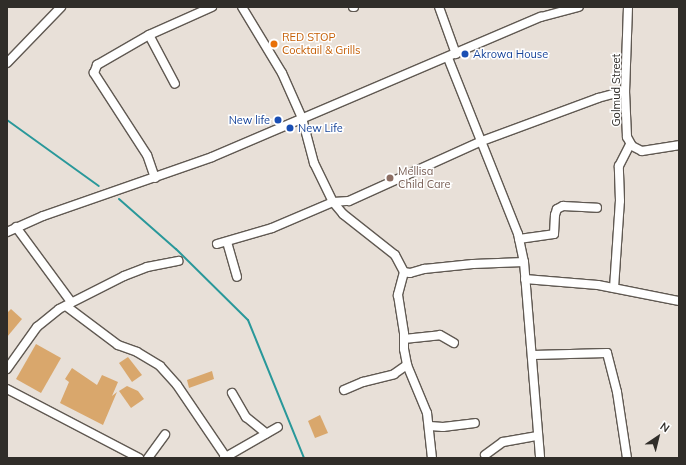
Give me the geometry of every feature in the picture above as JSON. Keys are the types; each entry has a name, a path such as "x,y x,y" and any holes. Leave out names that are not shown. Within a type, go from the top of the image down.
{"street":[{"path":"7,63 61,7"},
{"path":"155,178 147,155 94,73 97,65 149,35 212,7"},
{"path":"242,7 282,73 302,118 314,163 333,202 343,214 395,255 404,272 398,295 407,366 420,393 430,426 432,458"},
{"path":"438,7 456,54"},
{"path":"7,232 16,227 225,152 302,118 448,58 541,16 579,7"},
{"name":"Golmud Street","path":"628,7 625,91 627,137 630,144"},
{"path":"149,35 175,84"},
{"path":"448,58 508,206 519,239 524,262 533,355 537,436 540,458"},
{"path":"217,244 272,228 333,202 349,201 482,141 598,98 625,91"},
{"path":"614,288 620,201 619,166 630,144 635,149 642,151 679,145"},
{"path":"519,239 554,234 555,215 557,209 563,206 597,208"},
{"path":"16,227 68,304 118,345 137,352 160,366 177,385 225,458 278,427"},
{"path":"227,242 237,277"},
{"path":"7,369 37,327 68,304 103,285 147,267 178,261"},
{"path":"404,272 410,273 424,269 524,262"},
{"path":"525,279 614,288 679,301"},
{"path":"404,339 440,335 454,343"},
{"path":"533,355 608,353 617,392 627,458"},
{"path":"344,390 363,382 394,374 407,366"},
{"path":"7,389 139,458"},
{"path":"232,394 246,417 266,433"},
{"path":"430,426 443,427 475,423"},
{"path":"148,458 164,434"},
{"path":"485,455 503,442 537,436"}],"building":[{"path":"11,309 22,319 7,337 7,313"},
{"path":"36,344 61,358 41,393 16,379"},
{"path":"128,357 142,375 132,382 119,363"},
{"path":"72,368 97,385 102,375 118,382 112,396 117,392 103,425 60,403 69,382 65,379"},
{"path":"212,371 214,379 189,388 187,380"},
{"path":"127,386 138,391 144,399 131,408 119,391"},
{"path":"320,415 328,433 315,438 308,421"}],"waterway":[{"path":"7,120 99,186"},
{"path":"119,199 176,249 248,320 304,458"}],"place":[{"name":"RED STOP Cocktail & Grills","path":"274,44"},
{"name":"Akrowa House","path":"465,54"},
{"name":"New life","path":"278,120"},
{"name":"New Life","path":"290,128"},
{"name":"Mellisa Child Care","path":"390,178"}]}
